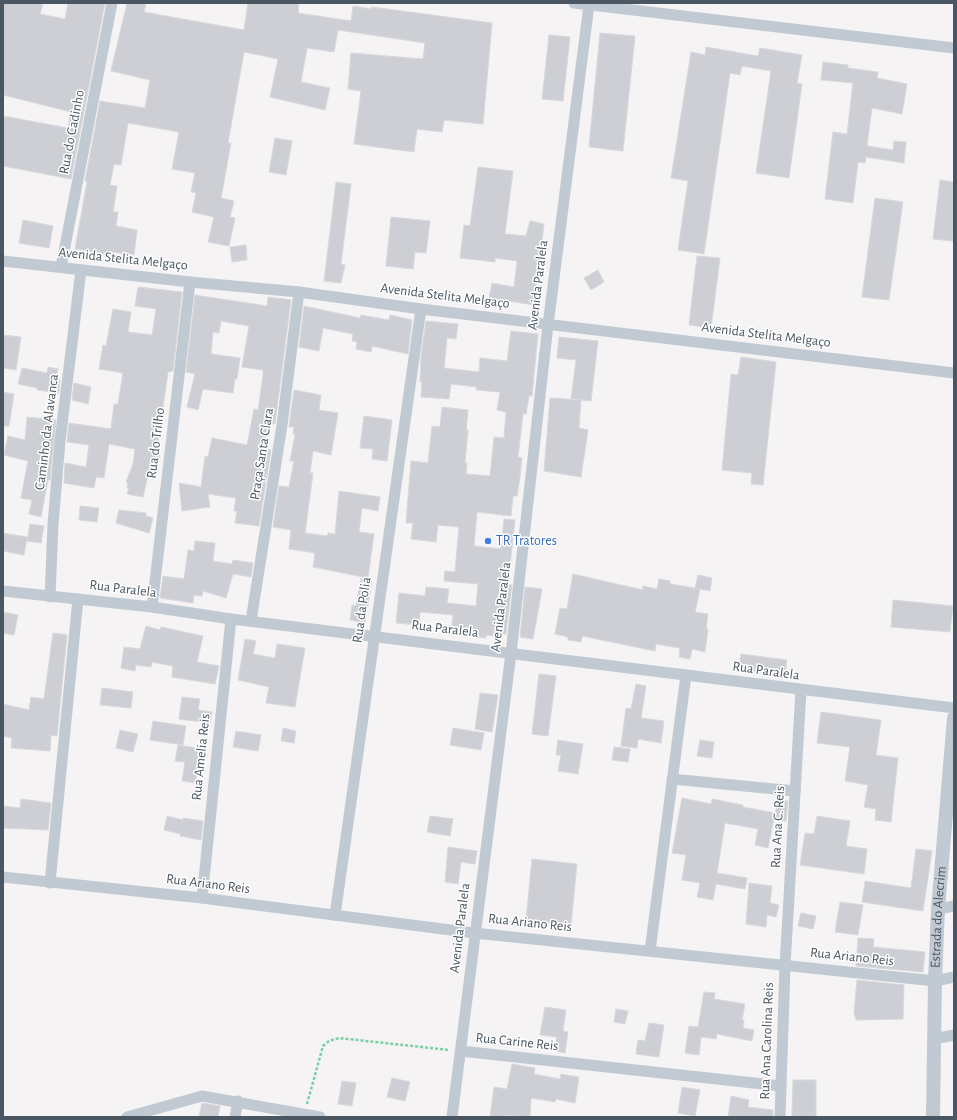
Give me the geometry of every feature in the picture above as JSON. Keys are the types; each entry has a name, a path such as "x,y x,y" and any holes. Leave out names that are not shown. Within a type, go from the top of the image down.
{"street":[{"name":"Rua do Cadinho","path":"61,267 112,3"},
{"path":"574,3 954,48"},
{"name":"Avenida Paralela","path":"452,1117 474,933 511,653 548,324 589,5"},
{"name":"Avenida Stelita Melgaço","path":"3,261 190,282 299,292 421,309 954,373"},
{"name":"Caminho da Alavanca","path":"50,597 52,524 60,441 81,270"},
{"name":"Rua do Trilho","path":"152,607 190,282"},
{"name":"Praça Santa Clara","path":"251,621 282,425 299,292"},
{"name":"Rua da Polia","path":"335,915 421,309"},
{"name":"Rua Paralela","path":"3,591 152,607 231,619 954,708"},
{"path":"50,883 78,599"},
{"name":"Rua Amelia Reis","path":"202,898 231,619"},
{"path":"650,951 686,675"},
{"name":"Rua Ana C. Reis","path":"785,966 801,690"},
{"name":"Estrada do Alecrim","path":"933,1117 935,981 938,909 954,718"},
{"path":"672,779 795,791"},
{"name":"Rua Ariano Reis","path":"3,877 202,898 474,933 785,966 935,981 954,977"},
{"path":"938,909 954,906"},
{"name":"Rua Ana Carolina Reis","path":"780,1117 785,966"},
{"path":"934,1039 954,1035"},
{"name":"Rua Carine Reis","path":"461,1051 781,1086"},
{"path":"126,1117 202,1096 238,1101 320,1117"},
{"path":"235,1117 238,1101"}],"path":[{"name":"Rua Carine Reis","path":"304,1114 323,1046 329,1040 339,1038 461,1051"}],"building":[{"path":"3,3 43,3 40,14 65,19 68,3 105,3 71,179 3,166 3,116 68,128 71,112 3,95"},
{"path":"127,3 146,3 144,12 244,30 248,3 299,3 298,13 351,21 353,6 371,9 372,7 492,23 483,124 444,120 442,132 417,129 414,152 354,144 361,91 348,89 351,53 423,59 425,43 338,30 334,52 307,48 301,82 330,88 325,110 270,97 278,59 244,52 228,143 231,143 221,198 234,201 230,217 235,218 229,246 208,242 214,217 192,212 196,193 191,192 195,173 172,169 179,132 128,123 121,165 114,164 110,185 117,186 113,212 118,212 116,226 137,230 134,255 112,252 111,255 75,249 87,182 85,181 100,101 145,108 150,80 111,71"},
{"path":"600,33 635,36 623,151 589,147"},
{"path":"549,35 570,37 563,101 542,99"},
{"path":"706,47 758,56 760,48 802,55 797,83 802,84 789,178 756,173 771,71 742,66 740,75 730,73 704,254 678,250 688,181 671,178 691,52 705,55"},
{"path":"823,62 848,65 848,68 878,72 877,78 907,84 902,114 872,108 867,146 893,150 894,141 906,142 904,163 866,157 865,163 858,162 853,203 825,199 833,132 847,134 853,83 821,80"},
{"path":"275,138 292,141 286,175 269,172"},
{"path":"478,167 513,171 505,234 526,236 530,221 544,224 534,305 489,298 492,283 514,287 517,261 495,258 495,262 460,258 464,225 470,226"},
{"path":"940,180 954,182 953,241 933,239"},
{"path":"336,182 351,184 341,264 345,265 341,283 324,281"},
{"path":"875,198 903,202 889,300 862,297"},
{"path":"391,217 430,221 426,253 415,252 413,269 386,266"},
{"path":"23,220 53,226 49,248 19,243"},
{"path":"246,245 247,260 232,262 230,247"},
{"path":"697,256 720,258 711,328 689,325"},
{"path":"598,270 604,282 591,290 584,278"},
{"path":"138,287 182,292 173,371 168,372 156,455 160,456 157,469 150,467 143,497 127,494 129,488 127,488 128,483 126,482 133,464 135,449 109,444 104,478 96,477 94,488 64,483 65,463 86,467 89,445 67,442 69,423 111,429 114,404 118,404 123,373 99,369 103,345 106,346 113,309 131,312 128,332 152,335 156,309 135,306"},
{"path":"195,295 267,306 268,297 291,300 275,424 268,423 264,449 271,450 259,526 235,523 237,511 234,511 236,498 208,494 210,507 182,511 179,483 201,487 205,456 208,457 212,438 247,445 254,409 258,410 263,375 263,370 242,367 249,326 221,321 219,333 213,332 211,354 240,358 233,393 203,389 198,410 187,407 195,374 186,372"},
{"path":"304,306 360,318 361,315 389,320 390,315 412,320 408,354 372,346 371,352 356,349 357,342 352,341 353,334 323,328 319,351 299,347"},
{"path":"426,321 458,324 456,339 447,338 444,368 479,372 480,358 507,361 511,331 538,334 532,396 529,396 526,414 523,414 518,457 522,458 520,477 517,496 513,496 511,516 477,512 474,546 501,549 504,519 515,520 508,584 512,585 506,634 502,634 502,637 486,635 486,638 451,634 453,615 420,612 419,625 396,623 399,593 425,596 426,587 449,589 447,603 476,606 478,584 444,581 445,571 455,572 459,527 438,525 436,542 411,539 413,523 406,523 411,461 428,463 432,426 440,427 442,407 468,410 466,430 468,430 465,463 467,463 466,474 490,476 494,437 504,438 506,412 497,410 500,392 476,390 477,387 451,384 449,399 421,397 421,356"},
{"path":"3,335 21,337 16,370 3,368"},
{"path":"559,337 598,341 591,401 571,399 576,360 557,358"},
{"path":"741,357 776,362 763,485 751,484 752,473 722,470 731,374 738,375"},
{"path":"48,367 58,369 56,379 60,380 59,393 37,390 37,388 18,384 22,368 47,373"},
{"path":"74,383 91,387 88,404 72,400"},
{"path":"294,390 321,395 319,410 338,413 331,455 313,451 310,473 313,473 305,533 327,536 328,533 335,534 339,491 380,497 378,511 362,508 359,532 374,534 368,578 313,567 315,553 289,549 291,530 273,527 279,486 289,487 294,461 290,461 295,435 293,434 294,427 289,427"},
{"path":"3,392 14,394 9,426 3,426"},
{"path":"550,398 581,400 579,428 588,430 581,477 544,471"},
{"path":"364,416 392,420 387,461 372,459 373,449 360,448"},
{"path":"27,417 56,420 50,480 48,480 41,517 29,514 32,500 21,498 28,461 4,455 8,436 25,440"},
{"path":"80,506 99,508 97,522 79,520"},
{"path":"119,510 146,513 146,516 153,518 149,533 116,523"},
{"path":"30,524 44,526 41,543 27,541"},
{"path":"3,533 27,537 24,555 3,551"},
{"path":"195,541 215,543 213,561 232,564 233,560 253,563 251,577 233,574 226,598 203,591 202,596 194,595 193,603 160,598 163,576 184,579 188,550 194,551"},
{"path":"573,574 643,590 643,586 657,589 659,579 670,581 670,584 700,589 695,612 708,614 705,652 692,649 690,659 679,657 680,648 656,644 655,651 582,636 581,642 568,640 568,637 555,634 560,608 567,609"},
{"path":"698,575 712,578 710,591 695,588"},
{"path":"361,578 372,581 365,623 350,620 352,605 356,606"},
{"path":"525,587 542,589 533,639 520,637"},
{"path":"893,600 953,606 950,632 891,627"},
{"path":"3,612 18,615 14,635 3,633"},
{"path":"146,626 160,630 161,627 203,636 197,662 219,666 215,684 172,677 173,666 152,662 151,667 136,665 135,671 121,668 124,647 140,649"},
{"path":"53,633 67,635 57,736 51,735 50,751 11,748 12,738 3,736 3,704 29,710 31,697 44,699"},
{"path":"245,639 256,641 253,654 275,658 277,644 305,648 295,707 266,703 269,687 238,680"},
{"path":"741,654 787,660 785,676 739,669"},
{"path":"539,674 556,676 548,736 532,734"},
{"path":"636,684 646,686 641,718 664,721 661,743 638,739 637,748 621,746 626,708 631,709"},
{"path":"102,688 133,692 131,708 100,705"},
{"path":"480,693 498,695 492,732 475,729"},
{"path":"182,697 200,699 198,710 212,712 210,723 179,719"},
{"path":"821,712 881,720 876,755 898,758 891,822 875,820 876,809 864,807 868,785 845,781 850,747 817,743"},
{"path":"153,721 186,726 183,745 150,740"},
{"path":"283,728 296,731 294,743 281,741"},
{"path":"453,728 484,733 481,750 450,745"},
{"path":"120,730 138,734 133,752 116,748"},
{"path":"236,731 261,735 258,751 233,747"},
{"path":"558,740 583,744 578,774 558,771 561,755 556,755"},
{"path":"700,740 714,742 712,758 697,756"},
{"path":"178,745 203,749 195,783 182,781 185,762 175,761"},
{"path":"614,747 630,749 628,762 612,760"},
{"path":"682,798 711,804 712,799 775,813 768,848 755,845 758,829 725,823 717,873 747,878 745,889 716,884 713,900 697,897 700,883 682,880 686,855 672,853"},
{"path":"21,799 51,803 48,830 3,828 3,806 20,808"},
{"path":"778,800 788,801 786,821 774,820"},
{"path":"167,816 183,820 183,818 203,821 201,840 180,836 181,834 164,830"},
{"path":"430,816 453,819 450,836 427,832"},
{"path":"817,816 850,821 846,846 867,849 864,874 800,865 805,833 814,834"},
{"path":"448,847 477,851 475,864 461,862 458,884 445,882"},
{"path":"916,849 932,851 923,911 862,902 865,881 911,888"},
{"path":"532,859 577,864 571,925 526,920"},
{"path":"749,883 772,886 770,903 779,905 776,917 767,915 766,927 746,924"},
{"path":"840,902 863,905 858,935 835,932"},
{"path":"801,913 816,916 813,929 798,926"},
{"path":"858,938 874,939 873,947 925,952 923,972 856,966"},
{"path":"857,980 904,985 903,1019 856,1020 854,1013"},
{"path":"704,992 715,993 714,999 745,1004 742,1020 744,1020 743,1028 754,1030 752,1041 717,1034 716,1039 701,1037 699,1055 685,1053 689,1026 698,1027"},
{"path":"545,1007 566,1010 563,1031 568,1032 565,1053 555,1051 557,1037 540,1035"},
{"path":"616,1009 628,1011 625,1024 614,1022"},
{"path":"649,1023 664,1025 659,1057 636,1054 638,1040 645,1041"},
{"path":"512,1064 535,1068 534,1074 560,1079 561,1074 579,1077 575,1103 556,1099 555,1102 531,1098 530,1117 505,1115 505,1117 490,1117 494,1087 507,1089"},
{"path":"392,1078 410,1082 405,1101 387,1097"},
{"path":"793,1080 816,1080 816,1117 792,1117"},
{"path":"342,1081 356,1083 352,1106 338,1104"},
{"path":"682,1087 700,1090 695,1116 678,1113"},
{"path":"731,1096 749,1100 748,1107 773,1110 773,1117 728,1117"},
{"path":"202,1103 220,1106 218,1117 199,1117"}],"place":[{"name":"TR Tratores","path":"488,541"}]}
